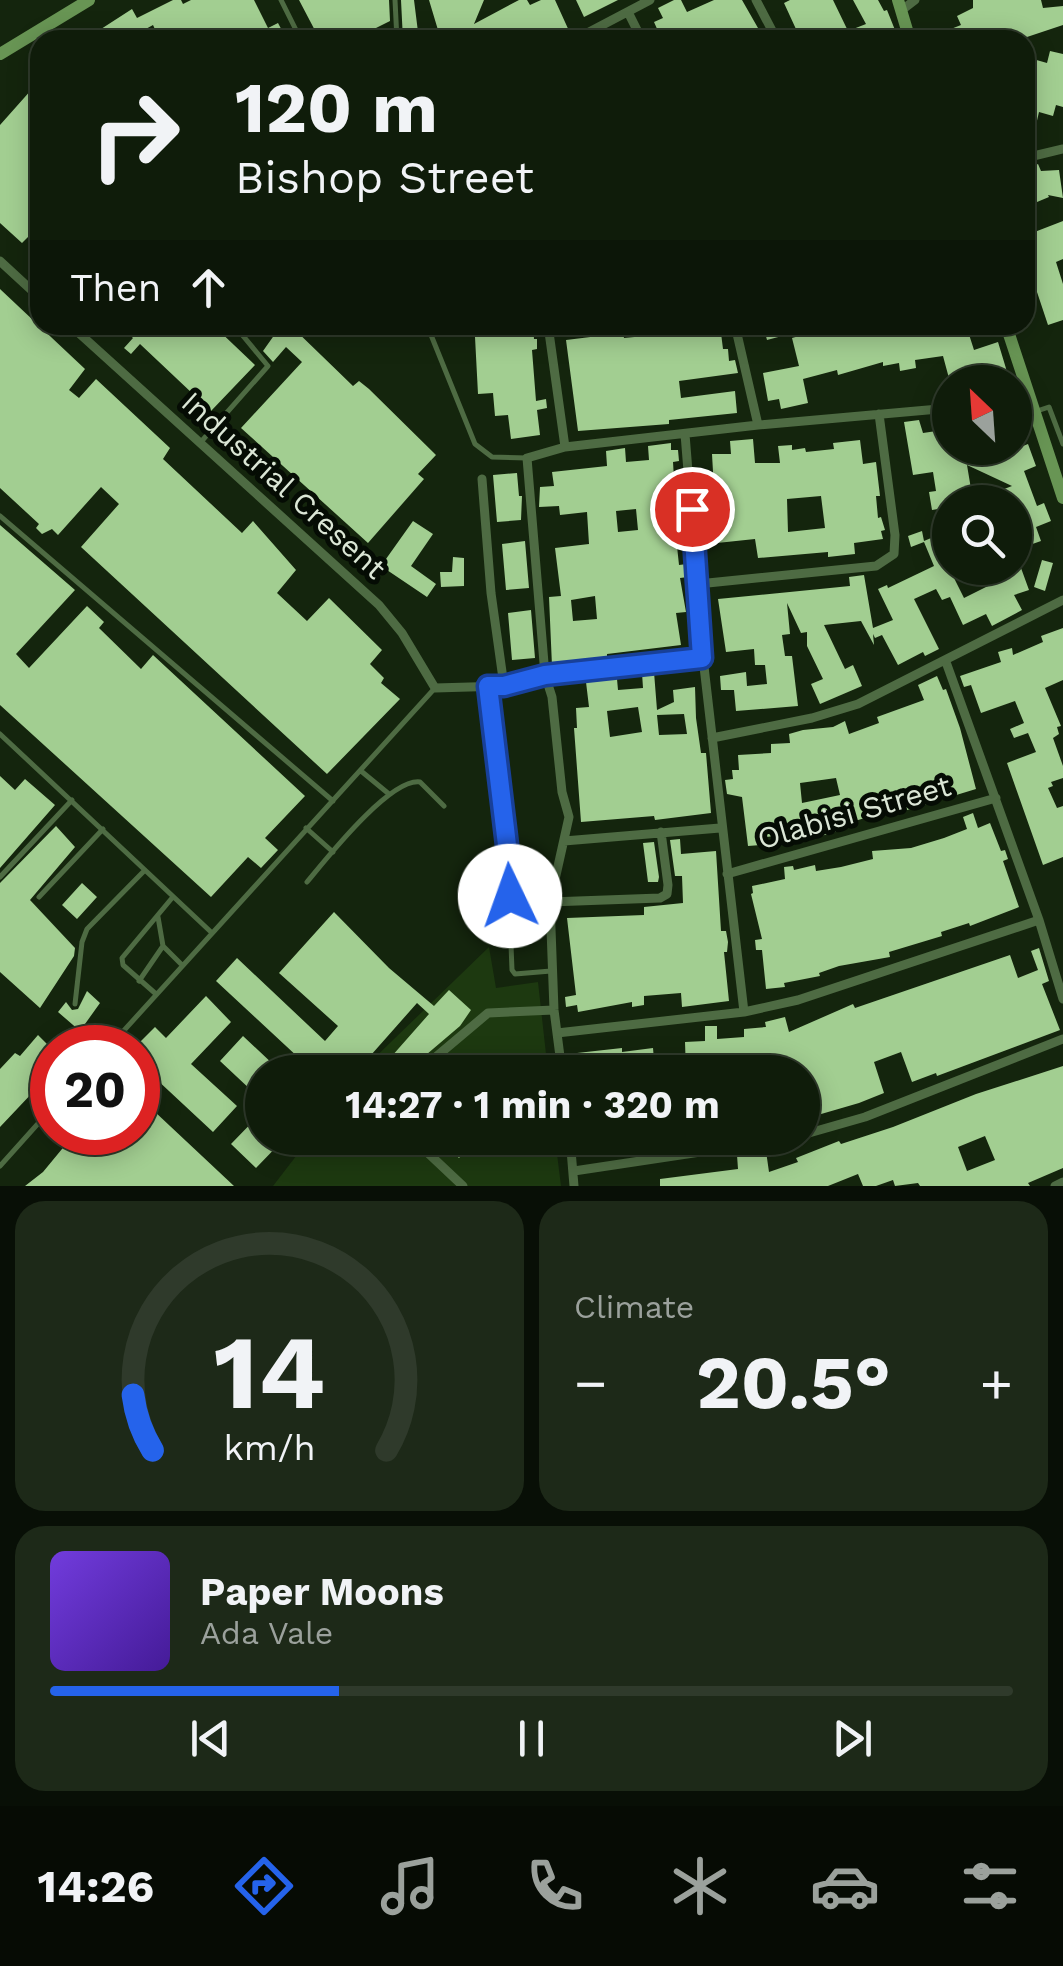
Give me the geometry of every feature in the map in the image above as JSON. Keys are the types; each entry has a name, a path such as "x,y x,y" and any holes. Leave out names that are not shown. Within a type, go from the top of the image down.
{"main road":[{"path":"40,30 89,0"},
{"path":"900,5 907,30"},
{"path":"0,54 30,36"},
{"path":"1009,335 1056,465 1063,498"}],"street":[{"path":"593,30 650,0"},
{"path":"756,0 772,30"},
{"path":"900,5 915,0"},
{"path":"628,12 637,30"},
{"path":"1035,156 1063,149"},
{"path":"0,262 30,289"},
{"name":"Industrial Cresent","path":"81,335 379,605 435,688"},
{"path":"549,335 565,447"},
{"path":"737,335 758,425"},
{"path":"560,1055 550,902 569,817 562,792 552,697 540,676 527,458 565,447 932,410"},
{"path":"698,584 876,566 894,554 895,535 879,414"},
{"path":"686,434 702,658 744,1012"},
{"path":"482,479 504,686"},
{"path":"712,738 812,718 858,704 1061,603"},
{"path":"435,688 504,686 540,676 702,658"},
{"path":"946,662 1040,920 1063,999"},
{"name":"Olabisi Street","path":"727,874 996,798"},
{"path":"564,842 720,828"},
{"path":"550,902 660,898 666,894 668,885 661,832"},
{"path":"557,1033 744,1012 854,984 1040,920"},
{"path":"437,1055 488,1013 554,1010"},
{"path":"820,1130 865,1117 1063,1040"},
{"path":"430,1155 463,1186"},
{"path":"572,1155 574,1186"},
{"path":"574,1171 680,1155"},
{"path":"1055,1186 1063,1182"}],"lane":[{"path":"281,0 296,30"},
{"path":"394,0 396,30"},
{"path":"200,443 268,366 242,335"},
{"path":"431,335 475,444 492,457 527,458"},
{"path":"1034,406 1049,407 1063,444"},
{"path":"0,516 333,801"},
{"path":"488,686 508,859 512,970 515,974 553,971"},
{"path":"128,1025 435,688"},
{"path":"0,734 211,932"},
{"path":"361,771 389,794"},
{"path":"307,882 389,794 406,782 420,782 444,806"},
{"path":"0,877 72,800"},
{"path":"306,828 333,852"},
{"path":"39,897 103,829"},
{"path":"75,1004 87,929 145,870"},
{"path":"156,994 124,965 122,958 172,898"},
{"path":"158,917 163,946 182,965"},
{"path":"140,980 163,946"},
{"path":"0,1166 30,1133"}],"green space":[{"path":"489,947 496,988 538,982 546,1055 378,1055"},
{"path":"297,1155 557,1155 561,1186 273,1186"}],"building":[{"path":"173,0 183,4 191,0 254,0 268,28 278,23 282,30 155,30 153,25 144,30 99,30 132,9 137,18"},
{"path":"299,0 389,0 390,21 377,30 315,30"},
{"path":"401,0 414,0 418,30 402,30"},
{"path":"429,0 484,0 474,24 519,0 527,0 530,5 555,0 569,30 438,30"},
{"path":"576,0 618,0 584,17"},
{"path":"681,0 687,12 714,0 742,0 758,28 658,30 654,22 663,18 658,8"},
{"path":"833,0 848,30 796,30 784,3"},
{"path":"853,0 878,0 895,30 851,30 866,24"},
{"path":"973,0 1041,0 1043,8 1063,6 1063,25 1035,34 1035,30 948,30 961,25 957,16 973,8"},
{"path":"1050,51 1063,54 1063,107 1056,105 1053,116 1039,112 1036,125 1035,60 1047,63"},
{"path":"30,91 30,235 22,243 0,223 0,125"},
{"path":"1038,164 1041,171 1059,170 1063,198 1048,195 1035,203"},
{"path":"1063,221 1063,259 1056,262 1063,284 1063,320 1048,325 1035,286 1035,232"},
{"path":"0,289 30,317 30,335 49,335 85,369 69,390 79,398 96,379 170,448 163,459 242,533 253,521 296,570 277,593 307,621 329,598 382,650 370,664 384,678 381,683 400,699 327,774 81,547 119,504 101,487 58,535 52,529 42,534 36,528 39,524 0,488"},
{"path":"130,335 224,335 255,365 211,411 140,344 131,354 124,348 133,338"},
{"path":"274,335 300,335 353,386 359,381 369,389 436,455 418,474 424,479 368,543 241,428 302,362 286,347 273,362 263,351"},
{"path":"534,335 537,339 537,349 532,350 536,401 546,399 547,408 537,410 540,435 511,439 508,415 495,416 493,393 478,394 475,337"},
{"path":"721,335 723,349 728,349 729,361 735,360 738,373 679,381 681,398 735,391 737,413 669,420 669,424 578,431 566,340"},
{"path":"803,335 969,335 974,350 998,342 1005,365 945,365 943,356 915,360 916,368 900,371 899,363 883,366 883,362 838,375 837,370 803,379 808,403 781,409 779,399 768,401 763,373 799,366 792,338"},
{"path":"919,420 923,433 932,432 932,465 967,465 970,485 935,485 933,472 913,475 904,422"},
{"path":"753,439 755,463 780,463 778,446 792,445 792,450 805,448 806,452 834,449 833,443 860,440 863,464 876,462 878,518 881,517 885,530 881,531 883,539 854,543 855,554 828,557 828,552 758,558 755,539 717,543 712,454 731,454 730,441","holes":["821,496 825,528 788,532 787,499"]},
{"path":"671,443 671,450 678,450 679,461 673,462 675,495 679,495 685,546 677,546 679,565 687,564 688,577 680,578 686,612 676,613 681,645 607,654 607,660 552,666 549,597 561,596 555,548 589,544 587,512 560,515 559,506 539,507 540,487 554,486 552,472 607,466 606,451 625,448 626,462 649,460 648,446","holes":["636,509 638,530 618,532 616,511","595,596 597,619 573,621 571,600"]},
{"path":"1032,455 1036,466 1024,471 1029,485 1010,485 967,465 1032,465"},
{"path":"517,473 522,496 521,520 497,522 493,475"},
{"path":"1032,493 1037,506 1044,503 1051,521 1036,527 1041,541 1032,544"},
{"path":"413,521 433,534 411,566 436,584 427,597 381,566"},
{"path":"0,525 75,590 16,654 29,668 87,606 104,622 99,628 141,669 153,655 305,796 265,838 278,850 261,868 248,857 211,897 0,705"},
{"path":"922,531 924,541 932,538 932,561 924,542 911,547 908,536"},
{"path":"525,541 529,588 506,590 502,544"},
{"path":"453,557 464,558 464,586 441,587 440,572 452,572"},
{"path":"1042,560 1053,563 1045,591 1034,587"},
{"path":"932,567 932,585 958,585 964,598 988,585 1027,585 1029,590 1014,595 1022,610 992,626 986,614 963,625 950,597 942,600 936,589 914,599 939,649 925,656 923,652 898,665 882,635 875,638 873,634 874,645 861,621 824,625 845,669 853,665 862,686 820,704 811,684 823,679 807,646 807,632 801,633 787,603 790,634 782,635 785,656 792,656 798,706 736,711 734,690 721,690 720,676 746,672 747,686 767,684 765,665 755,665 754,649 726,652 718,599 850,586 849,577 864,575 873,628 893,620 878,589 887,585 888,588"},
{"path":"531,610 535,658 512,660 508,613"},
{"path":"1063,628 1063,680 1045,688 1061,726 1053,738 1063,778 1051,782 1053,786 1048,788 1057,808 1063,806 1063,857 1043,865 1007,763 1036,752 1028,733 1014,738 1010,729 1024,723 1015,701 981,713 971,685 964,687 960,676 1001,662 998,652 1012,648 1013,655 1043,642 1041,636"},
{"path":"654,672 657,710 674,702 673,690 695,687 711,813 655,820 654,816 581,822 574,728 576,708 589,707 586,682 617,679 618,690 643,688 642,673","holes":["638,707 642,732 610,737 607,711","684,714 687,734 659,735 657,715"]},
{"path":"937,676 943,690 946,689 976,789 841,825 842,830 807,840 786,842 785,835 766,837 761,839 761,845 748,846 742,797 727,794 725,780 733,779 732,770 739,770 738,755 771,753 771,744 790,743 789,734 803,730 833,727 845,721 849,734 879,723 877,717 924,700 918,685","holes":["836,778 840,795 802,803 800,783"]},
{"path":"0,776 15,790 25,779 55,805 0,868"},
{"path":"973,813 978,828 990,823 1001,851 1005,850 1008,859 1003,861 1019,907 889,952 890,957 839,966 819,973 820,976 766,989 762,950 756,950 755,940 762,939 752,886 785,879 784,867 793,866 794,870 815,865 816,871 841,867 873,859 872,851 911,848 944,838 967,829 963,817"},
{"path":"56,826 75,847 30,900 75,948 74,956 40,1008 0,972 0,883"},
{"path":"680,839 681,854 716,851 721,931 726,931 728,942 724,952 729,1001 682,1007 681,993 644,996 644,1005 632,1007 632,1002 578,1012 577,1005 566,1007 565,997 576,995 567,918 644,915 644,907 683,903 682,876 675,876 670,840"},
{"path":"654,842 659,877 658,882 648,882 643,843"},
{"path":"82,883 97,897 77,919 62,905"},
{"path":"334,912 389,968 434,1006 449,990 471,1010 460,1026 426,1055 393,1055 429,1014 417,1003 371,1055 296,1055 216,981 237,958 325,1041 338,1026 279,973"},
{"path":"1039,948 1049,981 1042,984 1060,1030 912,1082 901,1052 874,1062 884,1093 859,1103 820,1114 820,1055 685,1055 685,1042 705,1041 705,1026 717,1026 717,1039 744,1037 744,1029 766,1027 765,1022 785,1017 789,1032 853,1004 855,1008 1010,955 1018,978 1038,970 1031,951"},
{"path":"87,991 100,1003 84,1025 73,1025 58,1012 66,1002 72,1010 78,1009"},
{"path":"206,996 231,1022 191,1064 237,1106 213,1132 160,1083 160,1032 166,1038"},
{"path":"243,1036 263,1055 245,1055 245,1084 220,1061"},
{"path":"30,1044 30,1095 0,1127 0,1069 15,1053 20,1056"},
{"path":"653,1048 654,1055 577,1055"},
{"path":"1063,1066 1063,1168 1028,1183 1030,1186 895,1186 893,1180 863,1186 858,1174 828,1186 660,1186 660,1179 738,1169 737,1155 767,1155 769,1172 798,1162 796,1158 804,1155 820,1155 820,1149 839,1141 841,1144 976,1094","holes":["985,1136 995,1160 967,1171 958,1147"]},
{"path":"160,1117 234,1186 25,1186 57,1155 160,1155"},
{"path":"245,1130 245,1155 269,1155 256,1168 231,1144"}],"route":[{"path":"510,896 488,686 504,686 545,675 702,658 692,509"}]}
